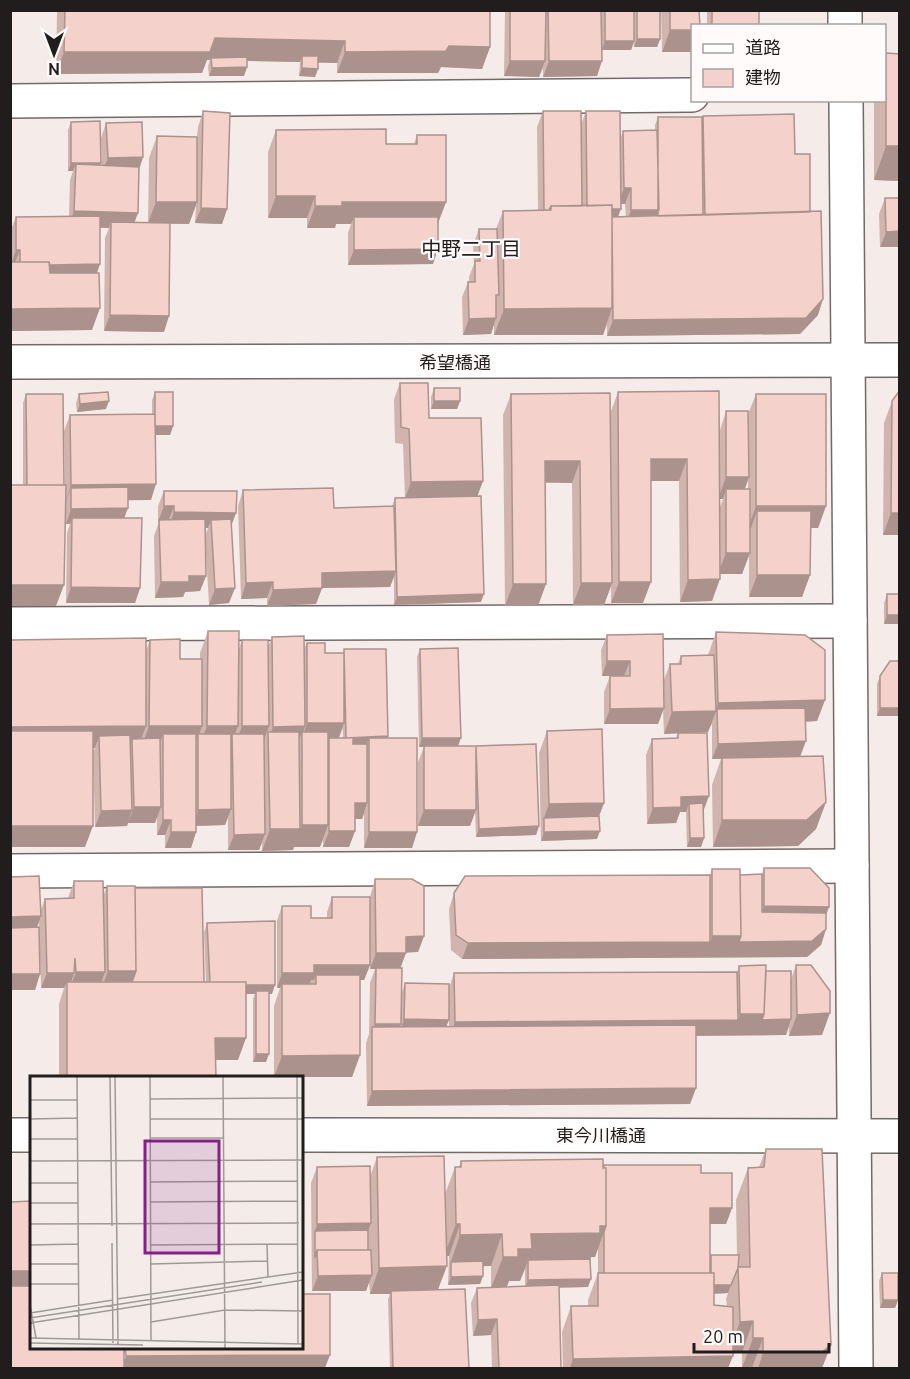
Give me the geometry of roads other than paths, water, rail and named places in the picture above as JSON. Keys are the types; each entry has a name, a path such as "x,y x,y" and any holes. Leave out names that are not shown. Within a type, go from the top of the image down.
{"street":[{"path":"10,101 691,95"},
{"path":"846,102 856,1368"},
{"name":"希望橋通","path":"10,362 849,362 900,360"},
{"path":"10,624 850,621"},
{"path":"10,871 852,866"},
{"path":"10,1135 30,1135"},
{"name":"東今川橋通","path":"303,1135 900,1136"}],"district":[{"name":"中野二丁目","path":"471,248"}]}
